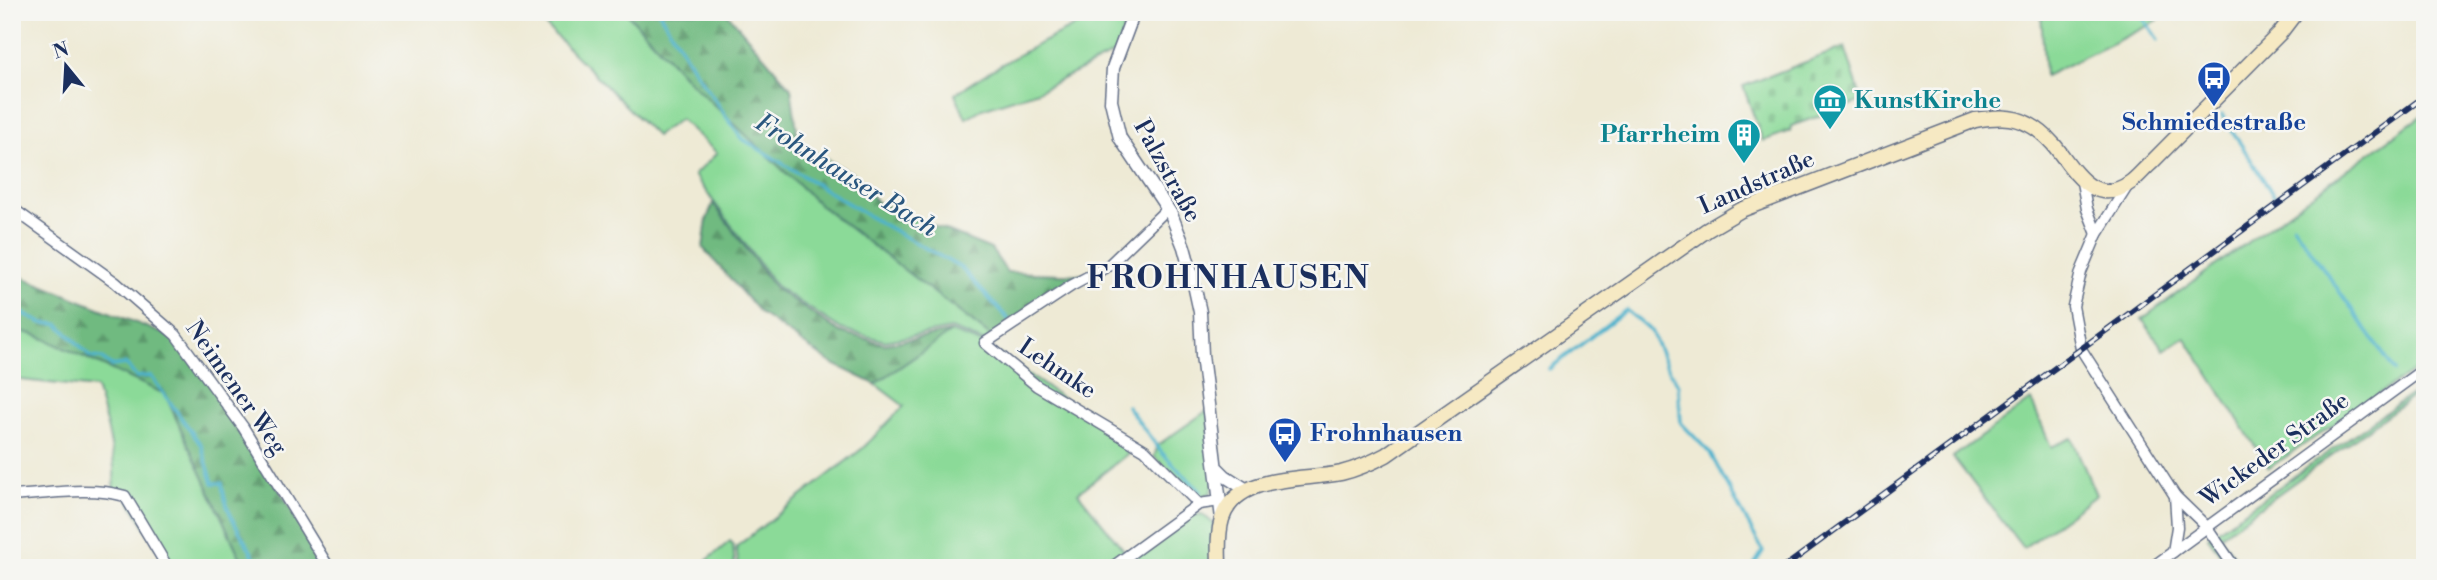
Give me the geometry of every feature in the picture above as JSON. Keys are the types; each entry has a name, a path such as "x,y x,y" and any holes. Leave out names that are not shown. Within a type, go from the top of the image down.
{"main road":[{"path":"2082,182 2094,188 2108,190 2130,182 2280,33 2295,12"},
{"name":"Landstraße","path":"1247,490 1265,484 1338,474 1368,464 1419,434 1707,230 1763,201 1975,120 1994,117 2026,123 2053,144 2082,182"},
{"path":"1219,568 1222,519 1234,500 1247,490"}],"street":[{"name":"Palzstraße","path":"1134,12 1113,68 1111,101 1120,138 1167,209 1184,247 1200,312 1202,355 1222,519"},
{"path":"2082,182 2087,209 2096,234"},
{"path":"2130,182 2096,234 2081,272 2073,306 2081,349 2175,496 2206,526 2235,568"},
{"name":"Neimener Weg","path":"12,208 115,282 176,335 243,427 329,568"},
{"name":"Lehmke","path":"1167,209 1108,266 1071,286 985,344 1037,386 1145,450 1199,504"},
{"name":"Wickeder Straße","path":"2151,568 2425,368"},
{"path":"1218,469 1247,490"},
{"path":"12,496 91,491 125,496 168,568"},
{"path":"2173,552 2177,527 2175,496"},
{"path":"1111,568 1199,504 1220,501"}],"green space":[{"path":"532,12 626,12 689,81 821,206 992,337 985,342 951,329 885,341 841,329 777,287 694,175 717,153 680,119 656,136"},
{"path":"626,12 726,12 791,88 799,144 853,174 878,203 991,249 1007,272 1085,275 992,337 821,206 689,81"},
{"path":"1105,12 1130,12 1115,53 1038,91 982,109 966,118 955,94 1028,50"},
{"path":"2041,12 2155,12 2158,21 2045,76"},
{"path":"1845,47 1862,101 1791,126 1790,131 1763,141 1743,86"},
{"path":"2425,113 2425,363 2269,468 2185,337 2164,350 2142,319"},
{"path":"713,203 775,288 840,332 885,344 951,332 875,384 831,363 760,313 703,248 707,219"},
{"path":"12,273 179,340 241,427 327,568 245,568 165,394 36,335 12,329"},
{"path":"12,329 36,335 165,394 245,568 169,568 126,495 112,491 113,455 96,388 12,379"},
{"path":"951,332 984,344 1135,448 1078,493 1128,555 1109,568 739,568 736,547 863,448 904,406 875,384"},
{"path":"2410,395 2412,397 2220,536 2243,568 2231,568 2208,537"},
{"path":"2031,400 2051,447 2072,438 2096,495 2023,548 1953,457"},
{"path":"1208,410 1214,484 1211,493 1200,497 1154,457 1158,445"},
{"path":"1202,514 1214,524 1214,568 1117,568 1190,516"},
{"path":"730,541 733,544 735,568 698,568"}],"waterway":[{"name":"Frohnhauser Bach","path":"659,12 741,138 875,220 961,268 1009,320"},
{"path":"2139,12 2158,40"},
{"path":"2222,115 2274,196"},
{"path":"2293,225 2395,371"},
{"name":"Frohnhauser Bach","path":"1549,369 1626,310 1651,331 1678,384 1681,423 1710,453 1763,551 1752,568"},
{"path":"12,314 22,313 42,323 58,324 91,357 101,358 111,366 126,364 136,377 151,376 201,445 213,483 222,483 227,506 260,568"},
{"path":"2416,398 2425,410"},
{"name":"Frohnhauser Bach","path":"1127,406 1162,453 1200,491"}],"railway":[{"path":"1783,568 2425,96"}],"place":[{"name":"Schmiedestraße","path":"2214,108"},
{"name":"KunstKirche","path":"1830,131"},
{"name":"Pfarrheim","path":"1744,165"},
{"name":"Frohnhausen","path":"1285,464"}],"district":[{"name":"FROHNHAUSEN","path":"1229,278"}]}
